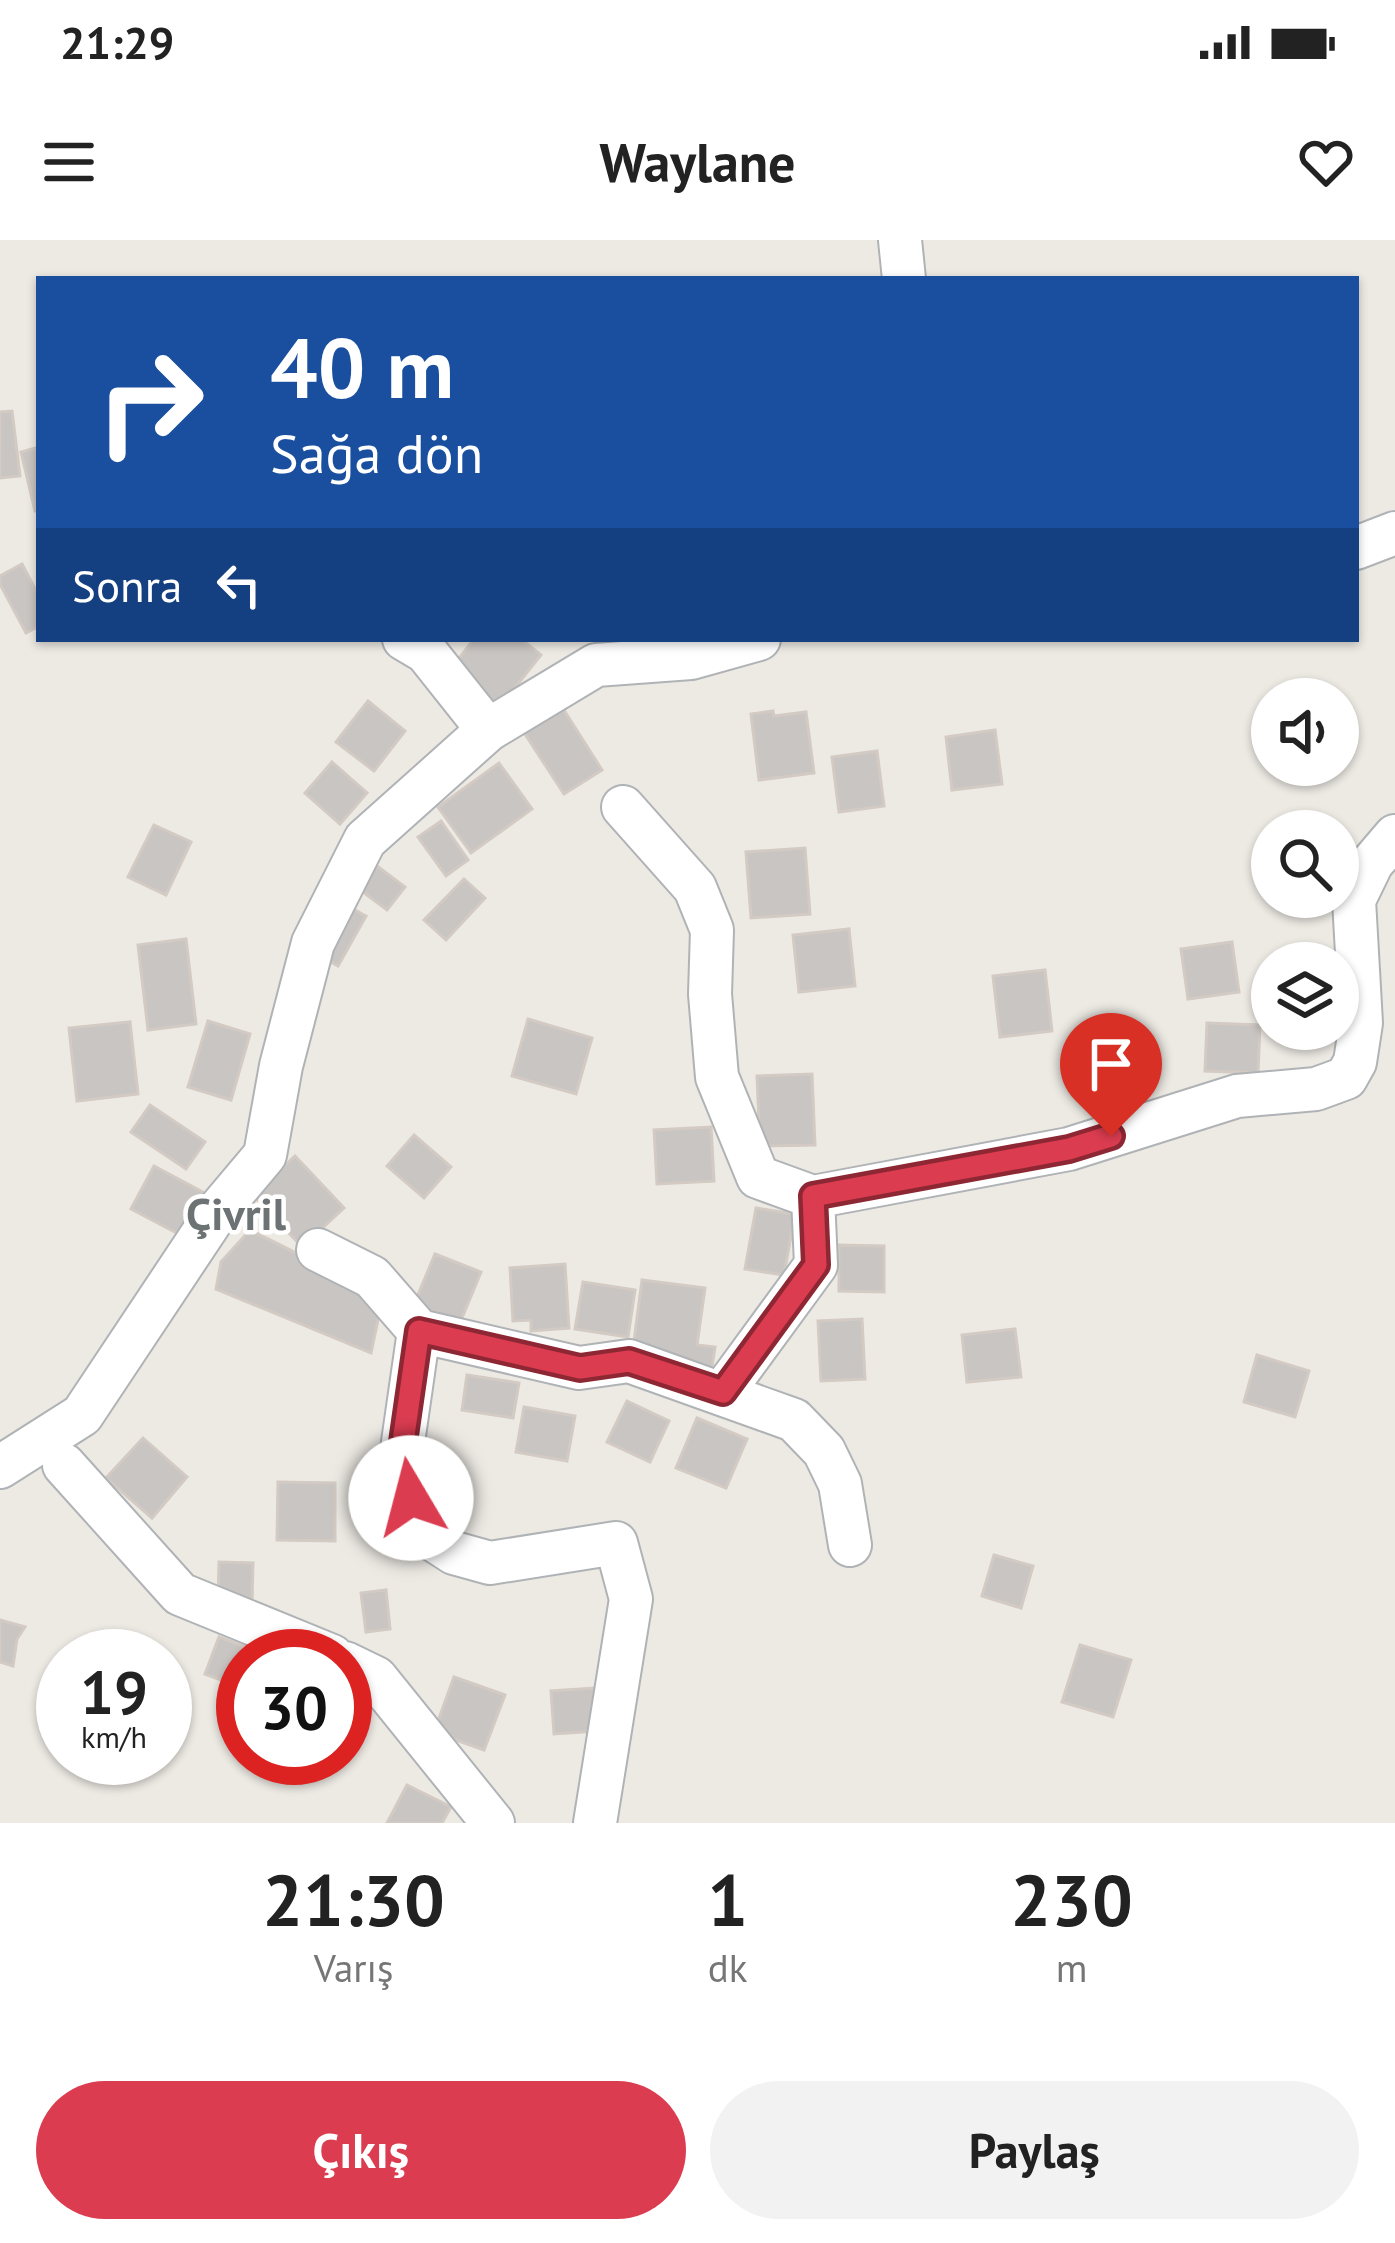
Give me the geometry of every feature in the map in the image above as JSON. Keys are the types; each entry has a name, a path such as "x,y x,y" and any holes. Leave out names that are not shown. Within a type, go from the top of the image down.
{"street":[{"path":"900,240 904,276"},
{"path":"1359,547 1395,532"},
{"path":"409,642 426,652 488,730"},
{"path":"0,1467 82,1415 217,1212 265,1155 281,1066 314,943 365,840 488,730 596,665 740,642"},
{"path":"623,806 695,888 712,930 710,994 717,1077 758,1177 813,1196 1069,1149 1237,1096 1316,1089 1346,1078 1355,1062 1361,1023 1354,900 1372,863 1395,836"},
{"path":"723,1392 816,1265 813,1196"},
{"path":"318,1250 372,1277 419,1331 580,1368 629,1361 794,1420 824,1451 840,1484 850,1545"},
{"path":"419,1331 400,1463 423,1533 454,1553 490,1563 616,1543 631,1599 595,1823"},
{"path":"64,1465 180,1594 266,1629"},
{"path":"372,1676 493,1823"}],"building":[{"path":"12,411 20,476 0,478 0,412"},
{"path":"36,448 35,511 21,452"},
{"path":"22,564 36,590 36,628 26,633 0,576"},
{"path":"472,642 525,642 541,655 498,709 449,671"},
{"path":"368,701 405,731 374,771 336,742"},
{"path":"562,707 602,770 564,794 523,731"},
{"path":"773,711 774,716 806,712 814,773 759,780 751,714"},
{"path":"995,730 1002,784 952,790 946,737"},
{"path":"877,751 884,806 839,812 832,757"},
{"path":"332,762 367,793 340,824 305,793"},
{"path":"499,763 532,809 471,853 438,807"},
{"path":"441,821 468,860 446,876 418,837"},
{"path":"154,825 191,842 166,895 128,877"},
{"path":"805,848 810,914 751,918 746,852"},
{"path":"377,866 405,887 387,910 359,889"},
{"path":"464,879 485,898 446,940 424,920"},
{"path":"346,905 366,916 338,966 318,955"},
{"path":"849,929 855,986 799,992 793,935"},
{"path":"186,939 196,1024 148,1030 138,945"},
{"path":"1232,942 1239,992 1188,999 1181,949"},
{"path":"1045,970 1052,1031 1000,1037 993,976"},
{"path":"528,1019 592,1038 576,1094 512,1076"},
{"path":"208,1021 250,1034 231,1100 188,1087"},
{"path":"130,1022 138,1094 77,1101 69,1028"},
{"path":"1207,1023 1251,1025 1251,1050 1259,1050 1258,1073 1205,1071"},
{"path":"812,1074 815,1145 760,1146 757,1076"},
{"path":"150,1105 205,1142 186,1169 131,1132"},
{"path":"711,1127 714,1181 657,1184 654,1130"},
{"path":"414,1135 451,1167 424,1198 387,1166"},
{"path":"295,1156 344,1208 302,1247 253,1195"},
{"path":"154,1166 210,1196 188,1239 131,1209"},
{"path":"756,1208 795,1214 784,1275 745,1269"},
{"path":"250,1230 383,1296 371,1353 216,1289 221,1262"},
{"path":"839,1245 884,1246 884,1292 839,1291"},
{"path":"435,1254 481,1272 459,1325 413,1307"},
{"path":"565,1264 569,1328 531,1331 531,1320 513,1321 510,1268"},
{"path":"642,1280 705,1288 697,1345 715,1347 712,1367 632,1357"},
{"path":"583,1282 635,1290 628,1337 575,1329"},
{"path":"862,1319 865,1379 821,1381 818,1321"},
{"path":"1015,1329 1021,1377 967,1382 962,1335"},
{"path":"1257,1355 1309,1371 1295,1417 1244,1402"},
{"path":"467,1375 519,1383 513,1418 462,1410"},
{"path":"627,1401 669,1421 650,1462 607,1442"},
{"path":"524,1407 575,1416 567,1461 516,1452"},
{"path":"697,1418 747,1439 726,1488 676,1468"},
{"path":"143,1438 187,1477 152,1518 106,1478"},
{"path":"278,1482 335,1483 335,1541 277,1540"},
{"path":"994,1555 1033,1566 1021,1608 982,1596"},
{"path":"219,1562 253,1563 252,1606 218,1605"},
{"path":"386,1590 390,1629 366,1629 361,1593"},
{"path":"0,1620 25,1627 17,1639 13,1666 0,1662"},
{"path":"216,1645 216,1678 205,1674"},
{"path":"1080,1645 1131,1660 1113,1717 1062,1702"},
{"path":"454,1677 505,1695 484,1750 434,1732"},
{"path":"594,1688 597,1731 554,1734 551,1691"},
{"path":"407,1785 451,1807 442,1823 387,1823"}],"district":[{"name":"Çivril","path":"236,1213"}],"route":[{"path":"411,1498 400,1463 419,1331 580,1368 629,1361 723,1392 816,1265 813,1196 1069,1149 1111,1136"}]}
